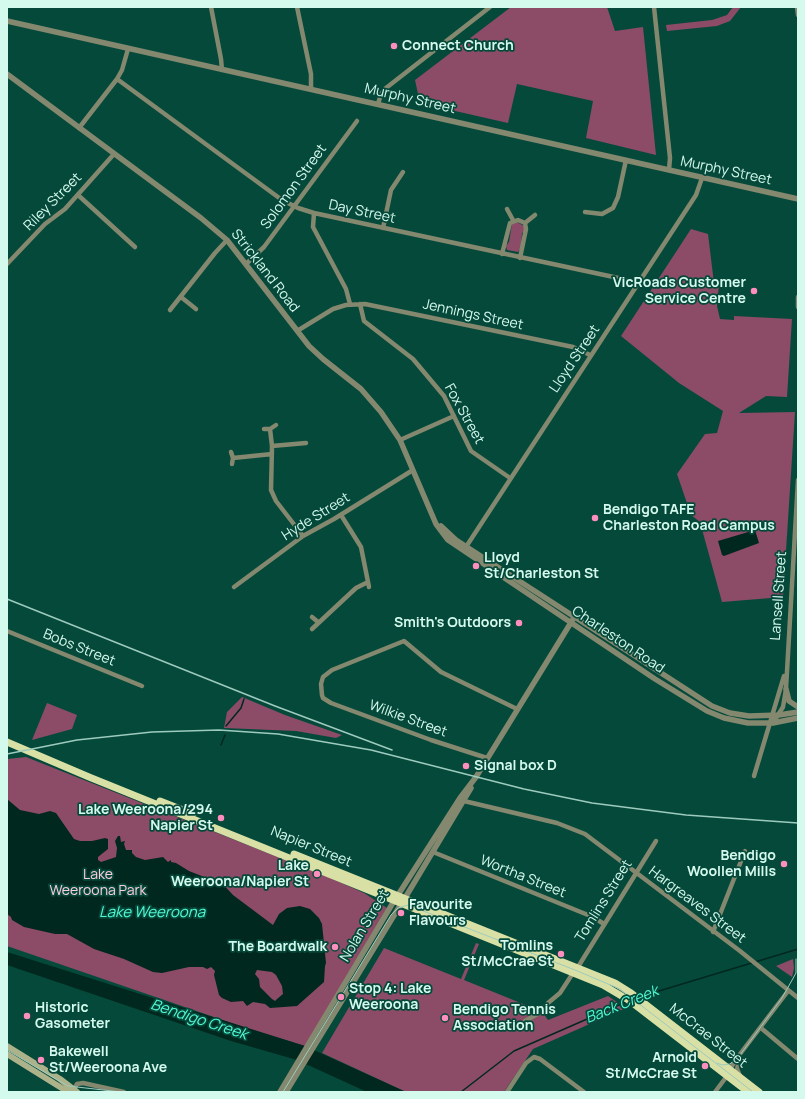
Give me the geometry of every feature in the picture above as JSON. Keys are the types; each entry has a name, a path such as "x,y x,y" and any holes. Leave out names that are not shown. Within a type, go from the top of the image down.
{"highway":[{"name":"Napier Street","path":"7,743 400,900 573,973"},
{"name":"Napier Street","path":"400,900 578,967"},
{"name":"Tomlins Street","path":"573,973 578,967"},
{"name":"McCrae Street","path":"578,967 615,983 633,994 729,1073 748,1092"},
{"name":"McCrae Street","path":"573,973 603,985 625,997 729,1073 741,1078 759,1092"}],"main road":[{"path":"7,1046 73,1091"},
{"path":"7,1054 73,1091"}],"street":[{"path":"211,7 222,70"},
{"path":"297,7 310,74 311,89"},
{"path":"378,104 381,94 386,88 490,7"},
{"path":"654,7 670,170"},
{"path":"797,7 798,15"},
{"name":"Murphy Street","path":"7,22 798,199"},
{"path":"79,128 117,79 122,70 128,49"},
{"name":"Strickland Road","path":"7,74 201,218 228,240 297,331 323,359 366,394 381,412 400,440 432,515 448,534 465,549"},
{"name":"Day Street","path":"117,79 282,200 294,207 314,213 622,279 638,285"},
{"name":"Solomon Street","path":"246,264 264,247 357,120"},
{"name":"Riley Street","path":"7,264 41,228 65,209 114,154"},
{"path":"585,212 602,214 613,208 618,197 626,160"},
{"path":"383,228 391,190 403,172"},
{"name":"Lloyd Street","path":"465,549 590,355 638,285 696,195 702,178"},
{"path":"78,195 135,247"},
{"path":"507,209 513,220"},
{"path":"297,331 323,314 350,304 348,292 313,227 314,213"},
{"path":"525,223 535,214"},
{"path":"513,220 518,220 525,223"},
{"path":"502,254 509,226 513,220"},
{"path":"520,258 526,231 525,223"},
{"path":"170,310 215,253 228,240"},
{"path":"181,297 196,310"},
{"path":"798,297 798,307"},
{"name":"Jennings Street","path":"350,304 375,305 573,347 590,355"},
{"name":"Fox Street","path":"360,304 364,321 418,363 444,396 465,443 471,451 510,478"},
{"path":"400,440 454,416"},
{"path":"264,429 270,429 276,425"},
{"path":"270,429 272,446 272,494 303,536"},
{"path":"272,446 306,443"},
{"path":"231,452 233,458 232,464"},
{"path":"233,458 272,454"},
{"name":"Hyde Street","path":"234,587 303,536 341,515 413,470"},
{"name":"Lansell Street","path":"772,723 780,715 786,689 786,666 796,547 798,480"},
{"path":"312,628 356,588 369,585 361,547 341,515"},
{"name":"Charleston Road","path":"465,549 574,616 718,708 744,716 772,716 798,712"},
{"name":"Charleston Road","path":"465,549 570,623 655,679 716,715 742,722 772,723 798,718"},
{"name":"Nolan Street","path":"280,1092 314,1042 574,616"},
{"path":"312,617 318,622"},
{"name":"Bobs Street","path":"7,631 142,686"},
{"name":"Wilkie Street","path":"487,758 431,740 340,706 323,698 321,684 323,676 328,672 403,641 441,672 517,709"},
{"path":"609,648 613,641"},
{"name":"Lansell Street","path":"754,776 772,723 772,716 781,689 786,666"},
{"path":"786,689 789,701 798,707"},
{"name":"Hargreaves Street","path":"462,799 576,829 637,873 798,998"},
{"name":"Tomlins Street","path":"578,967 656,841"},
{"name":"Wortha Street","path":"430,850 593,917 604,924"},
{"path":"713,932 745,851"},
{"path":"525,1021 541,1012 548,1003 560,993 573,973"},
{"path":"715,1092 741,1053 788,991"},
{"path":"761,1028 798,1058"},
{"path":"741,1053 737,1069 741,1078"},
{"path":"507,1092 526,1063 534,1057 540,1059 584,1092"},
{"name":"Nolan Street","path":"286,1092 300,1064"},
{"path":"73,1091 77,1084 83,1083 124,1092"}],"green space":[{"path":"511,7 607,7 615,31 643,27 656,155 586,138 593,101 517,84 508,123 420,103 415,80"},
{"path":"733,7 741,7 730,21 717,26 667,31 666,25 712,20 727,15"},
{"path":"517,222 524,226 521,248 518,252 507,250 506,246 509,242 512,224"},
{"path":"691,229 708,234 714,283 719,285 717,306 720,319 734,320 734,316 792,319 787,397 766,396 739,413 795,412 783,597 722,602 700,522 691,515 677,474 705,434 717,433 723,411 679,383 621,336"},
{"path":"242,697 285,715 342,735 336,738 296,731 224,728 227,712"},
{"path":"47,703 77,715 72,729 32,740"},
{"name":"Lake Weeroona Park","path":"26,757 328,877 364,893 387,908 305,1046 243,1027 7,946 7,759"},
{"name":"Bendigo Tennis Association","path":"476,943 479,944 464,980 533,1008 539,1007 548,1020 608,996 626,1008 533,1049 504,1092 406,1092 322,1053 384,948 461,979"},
{"path":"793,959 794,968 792,977 776,966"}],"water":[{"path":"755,530 759,543 724,556 722,555 718,541"},
{"name":"Lake Weeroona","path":"7,799 20,810 39,814 50,811 56,813 74,839 80,841 92,841 105,838 108,839 108,849 98,857 98,860 101,862 116,857 117,848 115,841 118,836 120,836 121,842 125,841 124,844 126,850 132,850 132,853 136,857 145,860 163,857 168,862 171,860 171,862 176,863 189,871 212,880 219,880 233,895 273,925 279,914 287,908 300,906 310,909 319,918 322,924 326,963 324,982 297,1006 270,1008 265,1004 253,1002 247,1006 243,1001 231,1002 219,995 214,975 215,971 211,967 207,969 203,967 189,967 162,973 153,972 124,959 94,949 67,934 55,934 24,927 12,920 7,914","holes":["257,970 272,972 276,975 282,986 283,994 275,1001 260,987 259,979 255,974"]},
{"name":"Bendigo Creek","path":"7,952 305,1046 406,1092 367,1092 297,1060 231,1041 7,965"}],"waterway":[{"path":"226,726 241,708 244,699"},
{"path":"221,745 225,735"},
{"name":"Back Creek","path":"639,997 798,949"},
{"name":"Back Creek","path":"461,1092 514,1051 626,1002"}],"tram line":[{"path":"283,1092 391,915 398,908 408,905 620,989 753,1092"},
{"path":"717,1063 722,1065 730,1064 740,1055 782,998 796,973 796,959"},
{"path":"7,1050 68,1086 121,1092"}],"railway":[{"path":"7,599 275,706 392,750"},
{"path":"7,754 77,740 152,732 219,730 278,734 371,750 524,789 592,803 686,815 798,823"}],"place":[{"name":"Connect Church","path":"394,46"},
{"name":"VicRoads Customer Service Centre","path":"754,291"},
{"name":"Bendigo TAFE Charleston Road Campus","path":"595,518"},
{"name":"Lloyd St/Charleston St","path":"476,566"},
{"name":"Smith's Outdoors","path":"519,623"},
{"name":"Signal box D","path":"466,766"},
{"name":"Lake Weeroona/294 Napier St","path":"221,818"},
{"name":"Bendigo Woollen Mills","path":"784,864"},
{"name":"Lake Weeroona/Napier St","path":"317,874"},
{"name":"Favourite Flavours","path":"401,913"},
{"name":"The Boardwalk","path":"335,947"},
{"name":"Tomlins St/McCrae St","path":"561,954"},
{"name":"Stop 4: Lake Weeroona","path":"341,997"},
{"name":"Historic Gasometer","path":"27,1016"},
{"name":"Bendigo Tennis Association","path":"445,1018"},
{"name":"Bakewell St/Weeroona Ave","path":"41,1060"},
{"name":"Arnold St/McCrae St","path":"705,1066"}]}
